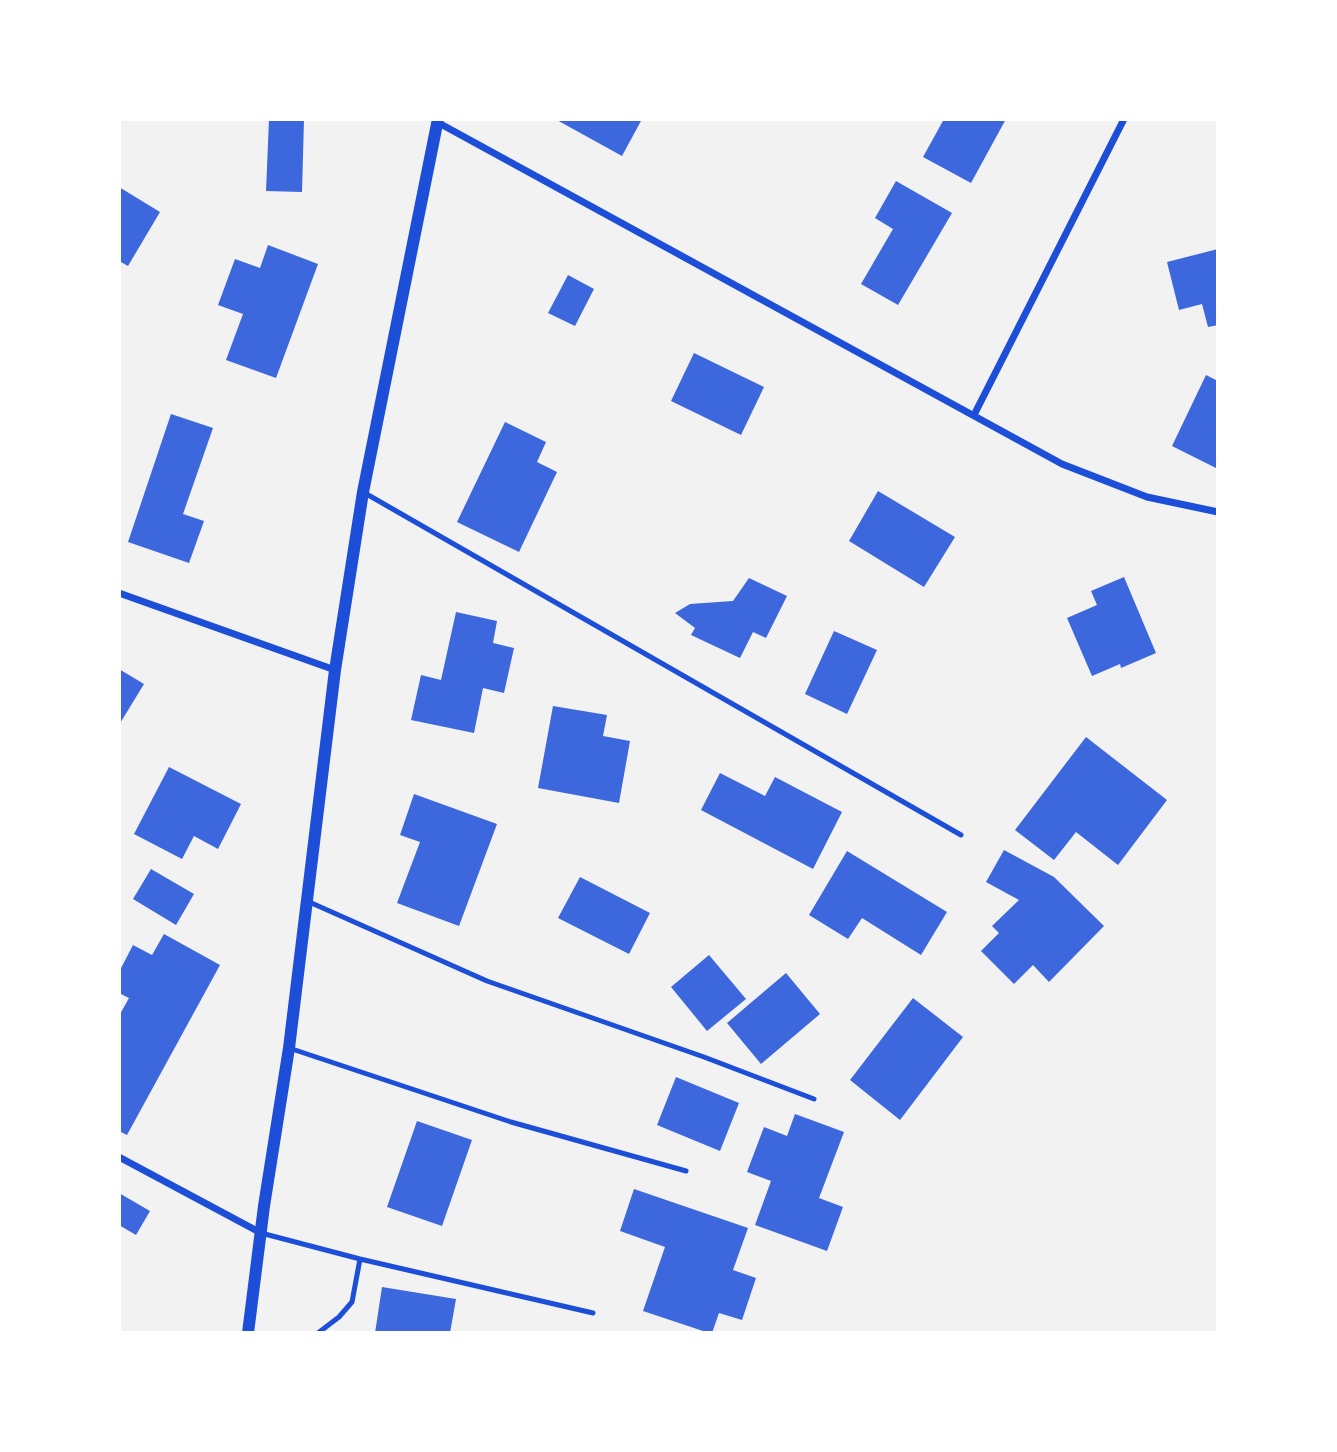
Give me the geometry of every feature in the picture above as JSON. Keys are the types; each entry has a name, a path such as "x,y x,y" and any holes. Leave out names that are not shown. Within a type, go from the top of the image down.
{"street":[{"path":"974,415 1124,119"},
{"path":"248,1333 289,1048 335,670 363,492 437,121 1062,464 1147,497 1218,512"},
{"path":"119,593 335,670"},
{"path":"119,1157 261,1233"}],"lane":[{"path":"363,492 961,835"},
{"path":"307,901 487,981 704,1057 814,1099"},
{"path":"289,1048 511,1122 687,1171"},
{"path":"261,1233 360,1259 593,1312"},
{"path":"318,1333 340,1317 352,1302 360,1259"}],"building":[{"path":"269,119 304,119 302,192 266,191"},
{"path":"555,119 642,119 622,156"},
{"path":"944,119 1006,119 971,183 923,157"},
{"path":"896,181 952,213 898,305 861,284 893,229 875,218"},
{"path":"119,187 160,212 128,266 119,261"},
{"path":"268,245 318,264 276,378 226,360 243,314 218,305 235,259 260,268"},
{"path":"1218,249 1218,325 1208,327 1202,304 1179,310 1167,262"},
{"path":"568,275 594,289 575,326 548,313"},
{"path":"694,353 764,387 741,435 671,401"},
{"path":"1206,375 1218,381 1216,468 1172,446"},
{"path":"171,414 213,428 183,514 204,521 189,563 128,542"},
{"path":"505,422 546,442 537,462 557,472 519,552 457,522"},
{"path":"878,491 955,537 924,587 849,541"},
{"path":"1124,577 1156,653 1121,668 1120,664 1092,676 1067,618 1097,605 1091,591"},
{"path":"749,578 787,596 766,638 753,632 740,658 691,635 695,628 675,613 690,604 733,601"},
{"path":"456,612 497,621 493,643 514,648 504,693 483,688 474,733 411,720 421,675 441,680"},
{"path":"834,631 877,650 847,714 805,694"},
{"path":"119,669 144,684 119,725"},
{"path":"553,706 607,715 603,736 630,741 619,803 538,788"},
{"path":"1086,737 1167,800 1118,865 1076,832 1054,860 1015,830"},
{"path":"169,767 241,804 218,849 194,836 182,859 134,834"},
{"path":"720,773 765,796 775,777 842,812 813,869 701,810"},
{"path":"414,794 497,824 459,926 397,903 420,842 400,835"},
{"path":"1004,850 1054,877 1104,926 1049,982 1033,965 1014,984 981,951 999,933 992,926 1019,900 986,882"},
{"path":"847,851 947,912 921,955 862,918 848,939 809,915"},
{"path":"151,869 194,894 176,925 133,899"},
{"path":"580,877 650,913 629,954 558,918"},
{"path":"164,934 220,965 127,1135 119,1131 119,1016 129,998 119,993 119,972 133,945 152,955"},
{"path":"709,955 746,999 707,1031 671,987"},
{"path":"786,973 820,1014 761,1064 727,1023"},
{"path":"913,998 963,1037 900,1120 850,1080"},
{"path":"676,1077 739,1103 720,1151 657,1125"},
{"path":"795,1114 844,1132 819,1198 843,1207 827,1251 755,1225 771,1181 747,1172 764,1127 787,1136"},
{"path":"417,1121 472,1140 442,1226 387,1207"},
{"path":"634,1189 748,1228 733,1270 756,1278 742,1320 719,1313 712,1333 709,1333 643,1311 665,1247 620,1231"},
{"path":"119,1193 150,1211 136,1235 119,1225"},
{"path":"382,1287 456,1299 450,1333 375,1333"}]}
